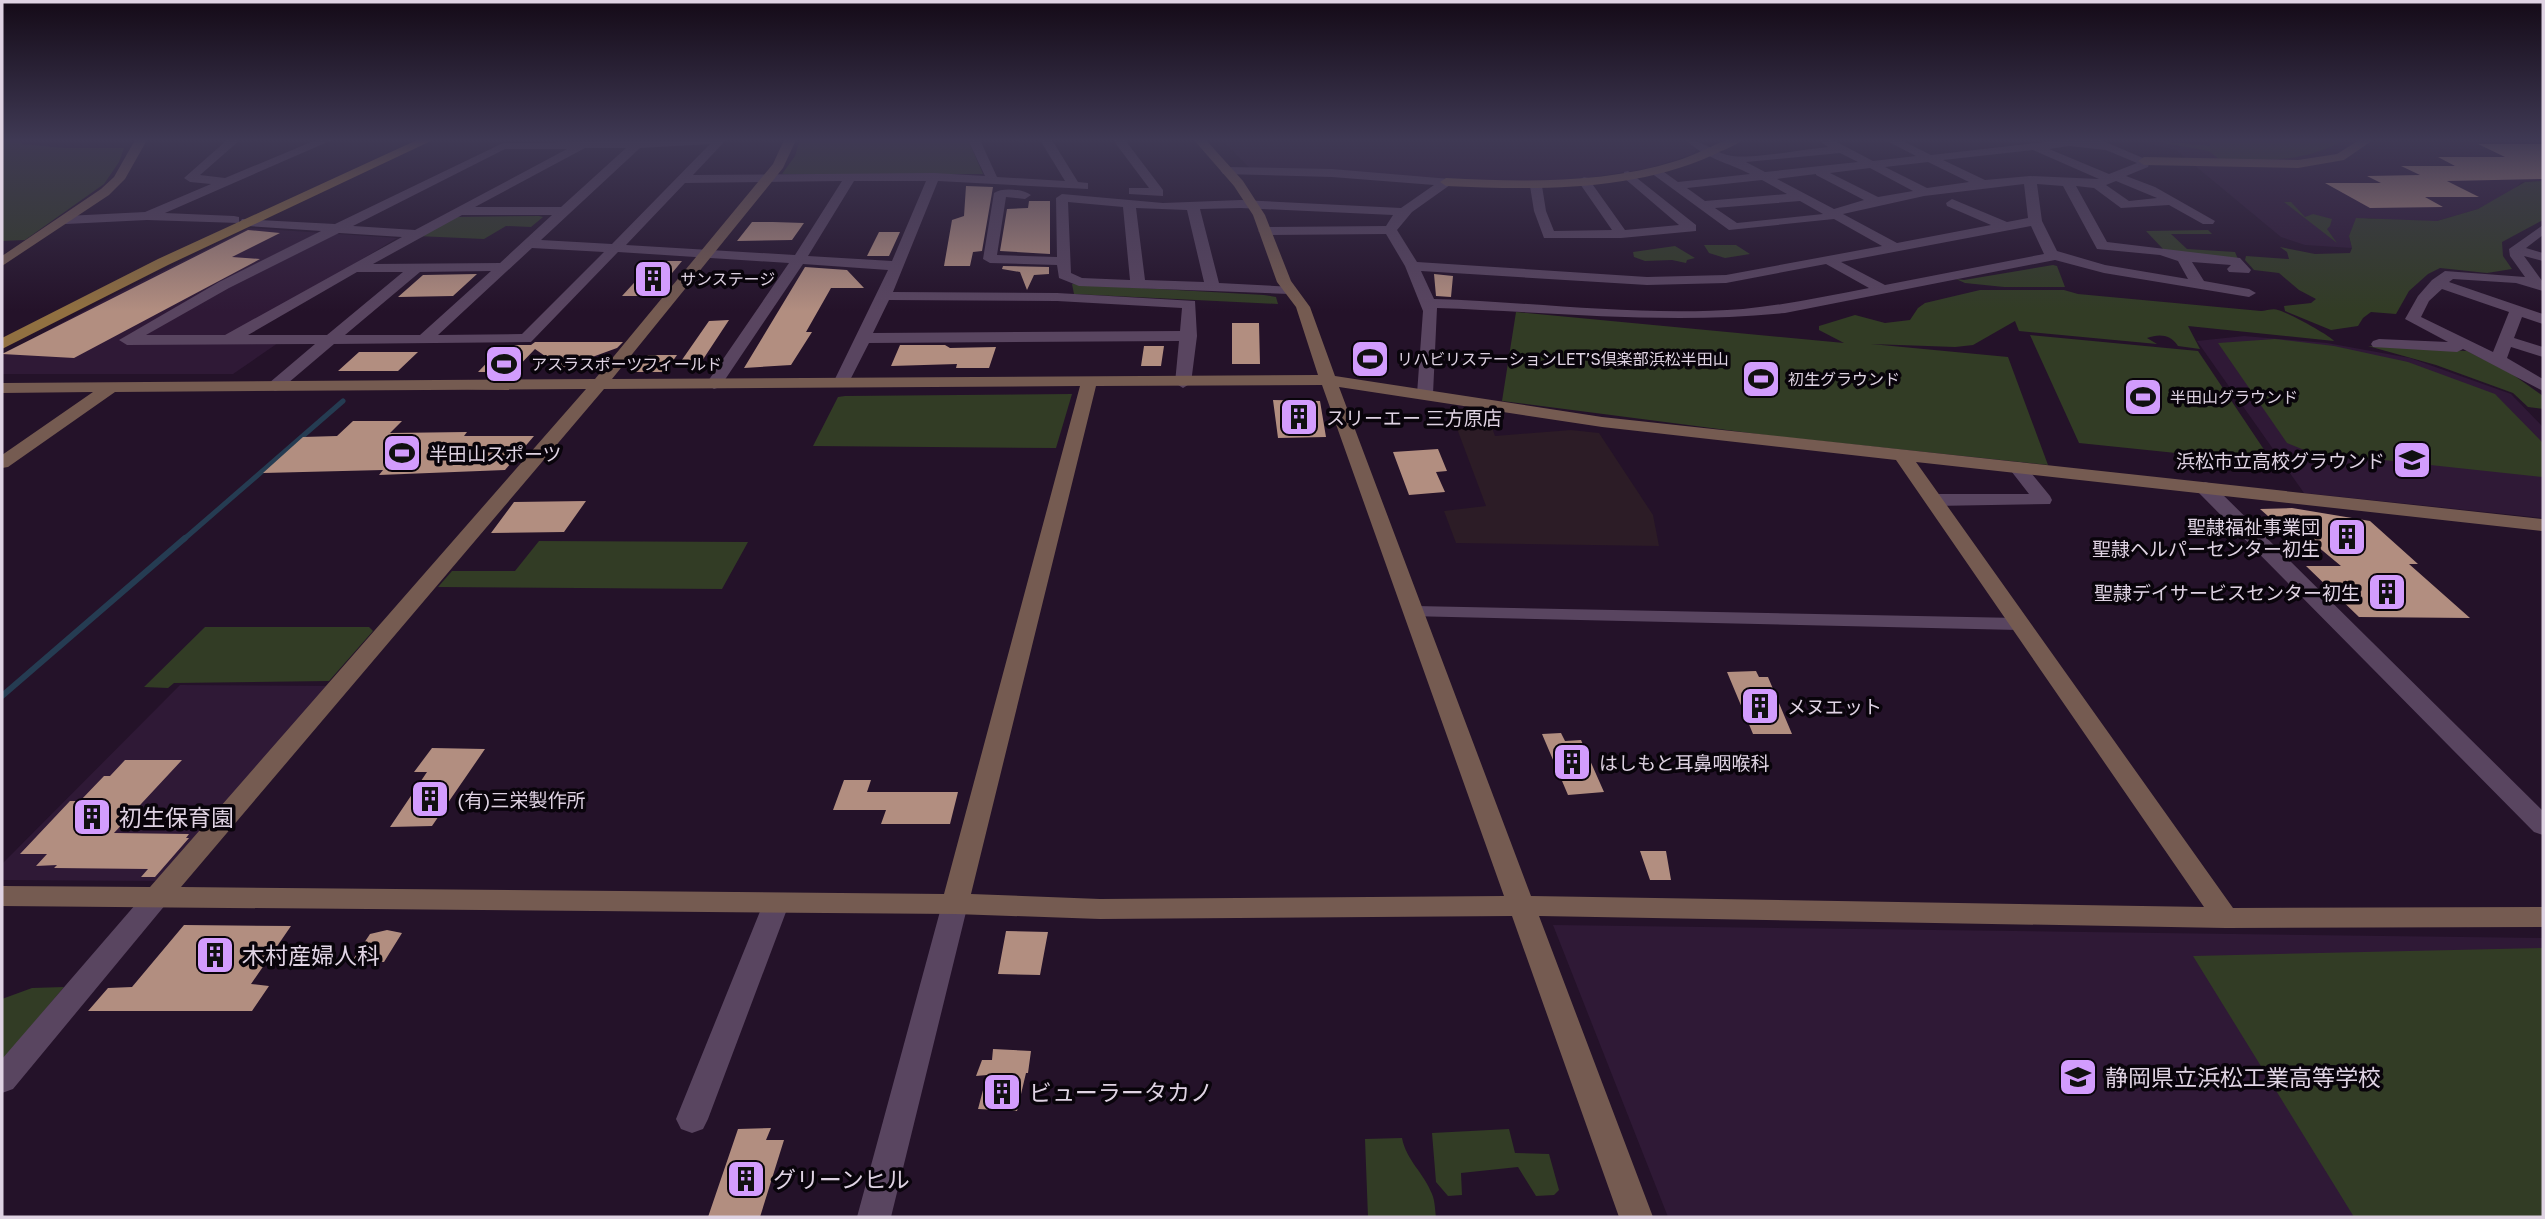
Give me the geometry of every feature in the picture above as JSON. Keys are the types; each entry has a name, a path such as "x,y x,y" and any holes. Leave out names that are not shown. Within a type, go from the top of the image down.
{"main road":[{"path":"2,332 292,197"},
{"path":"2,344 241,221 296,197"}],"street":[{"path":"2,262 96,197"},
{"path":"147,216 192,197"},
{"path":"399,197 224,285 123,342 526,339 663,197"},
{"path":"226,341 414,234 486,197"},
{"path":"423,340 580,197"},
{"path":"2,1080 600,384 752,197"},
{"path":"714,384 838,197"},
{"path":"841,383 884,296 926,197"},
{"path":"999,197 990,259 1062,261"},
{"path":"1048,197 1129,205 1193,207 1253,204 1405,212"},
{"path":"1247,197 1265,230 1281,275 1303,307 1636,1217"},
{"path":"1390,230 1405,212 1426,197"},
{"path":"1538,197 1547,234 1621,234 1688,231 1691,228 1654,197"},
{"path":"1595,197 1621,234"},
{"path":"1690,197 1734,227 1828,217 1830,214 1905,197"},
{"path":"1701,205 1800,197 1895,247"},
{"path":"1867,197 1877,202"},
{"path":"2032,197 2035,221 2051,254 2104,269 2249,293"},
{"path":"2075,197 2102,246 2161,251 2179,257 2235,261 2244,270 2235,269"},
{"path":"2121,197 2130,209 2171,201"},
{"path":"2163,197 2207,217"},
{"path":"1062,198 1064,275 1079,282 1289,290"},
{"path":"1952,204 2006,227"},
{"path":"1129,205 1138,285"},
{"path":"1193,207 1213,289"},
{"path":"460,211 564,211"},
{"path":"66,220 147,216 414,234"},
{"path":"1427,303 1622,296 1681,282 1726,279 2035,221"},
{"path":"2516,249 2543,229"},
{"path":"1265,230 1390,230"},
{"path":"1390,230 1412,266 1430,311 1425,394"},
{"path":"529,244 897,266"},
{"path":"2516,249 2543,257"},
{"path":"2516,249 2516,256 2541,286"},
{"path":"1412,266 1741,315 1883,290 2050,257 2051,254"},
{"path":"2179,257 2199,285"},
{"path":"1828,260 1883,290"},
{"path":"275,386 417,267"},
{"path":"353,268 503,267"},
{"path":"2541,286 2517,279 2455,273 2437,283 2423,299 2413,319 2498,360 2543,386"},
{"path":"2437,283 2543,319"},
{"path":"884,296 1057,297 1190,304 1183,383"},
{"path":"2498,360 2517,311"},
{"path":"863,338 1189,336"},
{"path":"2506,341 2543,352"},
{"path":"2379,344 2471,348"},
{"path":"2,388 1183,383 1328,380 1601,422 2540,527"},
{"path":"874,1217 956,904 984,781 1056,520 1089,383"},
{"path":"2,463 112,387"},
{"path":"1902,455 2226,918"},
{"path":"1934,500 2043,500 2017,467"},
{"path":"2205,488 2543,826"},
{"path":"1415,612 2018,624"},
{"path":"2,896 956,904 1100,909 1521,907 2226,918 2543,918"},
{"path":"692,1119 776,904"}],"shaded area":[{"path":"2233,197 2501,197 2478,209 2437,221 2402,222 2369,218 2357,221 2349,236 2352,248 2305,245 2281,237"},
{"path":"249,228 397,238 225,342 278,343 233,374 2,374 2,355 110,297"},
{"name":"浜松市立高校グラウンド","path":"2244,336 2327,343 2410,358 2511,394 2543,427 2543,518 2304,493 2197,341"},
{"path":"1491,425 1495,436 1571,430 1599,433 1653,515 1659,546 1456,543 1444,511 1486,506 1456,426"},
{"path":"180,685 332,686 158,881 2,880 2,864"},
{"name":"静岡県立浜松工業高等学校","path":"1553,925 2543,938 2543,1217 1668,1217"}],"green space":[{"path":"2,197 86,197 25,240 2,241"},
{"path":"2499,197 2543,197 2543,220 2502,242 2503,256 2512,269 2487,273 2440,268 2428,274 2409,291 2396,314 2371,312 2358,326 2331,330 2285,311 2284,306 2311,303 2316,299 2299,290 2279,273 2254,270 2245,260 2246,256 2289,259 2287,252 2280,247 2315,254 2350,253 2352,248 2349,236 2356,218 2437,221 2478,209"},
{"path":"2284,202 2291,202 2305,217 2313,214 2332,219 2327,229 2337,243"},
{"path":"456,217 543,217 531,227 506,226 484,239 417,236"},
{"path":"2208,230 2212,234 2171,234 2187,249 2235,252 2238,259 2184,255 2163,249 2146,231"},
{"path":"1704,245 1736,245 1750,254 1725,258 1709,253"},
{"path":"1675,246 1695,258 1687,260 1686,263 1672,260 1645,261 1634,257 1633,252"},
{"path":"2057,266 2065,287 2004,287 1965,283 1956,279 1964,280"},
{"path":"1072,284 1264,295 1276,297 1278,304 1074,294"},
{"name":"初生グラウンド","path":"1980,290 2064,290 2078,294 2261,311 2276,309 2308,324 2334,341 2188,326 2200,349 2178,346 2164,336 2147,338 2157,344 2019,331 2015,321 1973,345 1955,347 1871,344 2008,357 2048,465 1773,436 1502,401 1516,312 1844,343 1819,330 1819,326 1855,315 1885,323 1910,320 1925,303"},
{"name":"半田山グラウンド","path":"2030,335 2198,351 2273,463 2079,443"},
{"name":"浜松市立高校グラウンド","path":"2275,339 2334,346 2408,362 2495,394 2543,443 2543,477 2309,452 2287,443 2218,343"},
{"path":"2368,346 2467,351 2512,374 2543,396 2543,409 2528,407 2513,393 2436,365"},
{"path":"1072,394 1056,448 813,446 838,397"},
{"path":"539,541 748,542 722,589 438,587 452,571 515,571"},
{"path":"205,627 369,627 373,631 329,681 174,683 168,688 144,687"},
{"path":"2543,948 2543,1217 2354,1217 2193,956"},
{"path":"64,987 2,1061 2,999 32,988"},
{"path":"1509,1129 1515,1153 1549,1154 1559,1190 1554,1195 1536,1196 1518,1167 1461,1173 1462,1195 1448,1196 1436,1182 1432,1133"},
{"path":"1402,1138 1407,1153 1432,1194 1436,1217 1368,1217 1365,1139"}],"building":[{"path":"965,197 991,197 982,251 973,252 970,266 944,266 952,220 964,216"},
{"path":"2350,197 2479,197 2425,197 2443,207 2370,208"},
{"path":"1029,201 1050,201 1050,254 1000,251 1007,209 1028,208"},
{"path":"752,222 804,223 792,240 737,241"},
{"path":"248,230 280,233 232,257 260,259 74,358 2,354"},
{"path":"879,232 900,232 889,256 867,256"},
{"name":"サンステージ","path":"654,261 682,261 653,296 622,296"},
{"path":"1003,266 1049,267 1049,274 1034,275 1027,290 1020,272 1002,269"},
{"path":"805,267 847,270 864,288 831,288 806,332 812,332 791,365 744,368"},
{"path":"477,274 453,296 398,297 423,275"},
{"path":"1434,274 1453,276 1451,297 1436,296"},
{"path":"729,320 698,367 677,367 709,321"},
{"path":"1232,323 1259,323 1260,364 1232,364"},
{"path":"535,342 623,342 617,348 562,368 535,349 513,372 478,372 504,345 531,345"},
{"path":"900,345 996,347 989,368 956,368 957,364 891,366"},
{"path":"1144,346 1164,346 1161,366 1141,366"},
{"name":"リハビリステーションLET’S倶楽部浜松半田山","path":"1380,350 1384,367 1360,368 1356,352"},
{"path":"359,352 418,352 398,371 338,371"},
{"path":"648,355 677,355 665,372 635,372"},
{"name":"スリーエー 三方原店","path":"1273,400 1320,401 1326,437 1278,438"},
{"name":"半田山スポーツ","path":"353,421 402,421 390,433 467,432 464,436 534,436 505,470 379,475 383,470 263,473 303,437 337,436"},
{"path":"1438,449 1447,471 1436,472 1445,492 1409,495 1393,452"},
{"path":"586,501 564,532 491,533 514,502"},
{"path":"2292,508 2370,521 2418,564 2409,564 2470,618 2359,617 2306,566 2341,566 2299,531 2286,532 2260,509"},
{"name":"メヌエット","path":"1756,671 1759,677 1768,677 1792,734 1753,734 1727,672"},
{"name":"はしもと耳鼻咽喉科","path":"1561,733 1565,741 1581,740 1604,792 1568,795 1542,734"},
{"name":"(有)三栄製作所","path":"432,748 485,749 432,826 390,827 427,772 414,772"},
{"name":"初生保育園","path":"125,760 182,760 114,833 189,834 186,838 189,838 155,877 141,877 148,869 36,866 47,854 20,854 70,801 80,801 104,776 110,776"},
{"path":"844,780 871,780 867,792 958,792 950,824 881,824 886,810 833,810"},
{"path":"1640,851 1666,851 1671,880 1650,880"},
{"name":"木村産婦人科","path":"184,925 291,926 251,984 269,986 252,1011 88,1011 108,988 132,987"},
{"path":"387,930 402,933 384,962 352,961 370,934"},
{"path":"1006,931 1048,932 1040,975 998,974"},
{"name":"ビューラータカノ","path":"993,1049 1031,1051 1017,1111 978,1109 987,1075 976,1076 982,1060 992,1060"},
{"name":"グリーンヒル","path":"771,1128 766,1140 784,1140 760,1217 708,1217 738,1129"}],"waterway":[{"path":"183,540 343,401"},
{"path":"2,696 185,538"}],"place":[{"name":"サンステージ","path":"653,279"},
{"name":"リハビリステーションLET’S倶楽部浜松半田山","path":"1370,359"},
{"name":"アスラスポーツフィールド","path":"504,364"},
{"name":"初生グラウンド","path":"1761,379"},
{"name":"半田山グラウンド","path":"2143,397"},
{"name":"スリーエー 三方原店","path":"1299,417"},
{"name":"半田山スポーツ","path":"402,453"},
{"name":"浜松市立高校グラウンド","path":"2412,460"},
{"name":"聖隷福祉事業団 聖隷ヘルパーセンター初生","path":"2347,537"},
{"name":"聖隷デイサービスセンター初生","path":"2387,592"},
{"name":"メヌエット","path":"1760,706"},
{"name":"はしもと耳鼻咽喉科","path":"1572,762"},
{"name":"(有)三栄製作所","path":"430,799"},
{"name":"初生保育園","path":"92,817"},
{"name":"木村産婦人科","path":"215,955"},
{"name":"静岡県立浜松工業高等学校","path":"2078,1077"},
{"name":"ビューラータカノ","path":"1002,1092"},
{"name":"グリーンヒル","path":"746,1179"}]}
